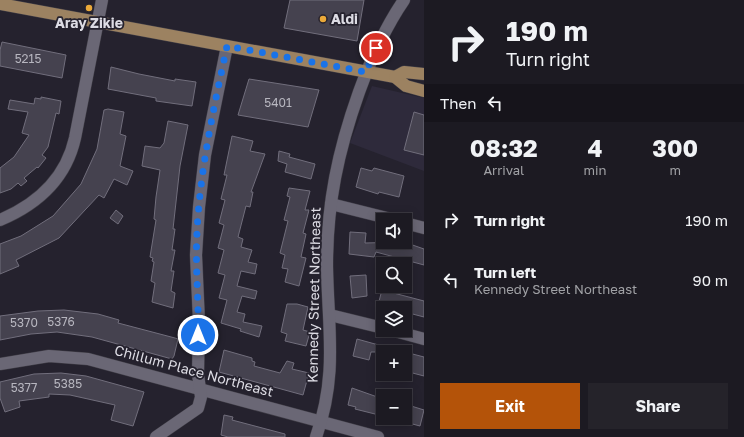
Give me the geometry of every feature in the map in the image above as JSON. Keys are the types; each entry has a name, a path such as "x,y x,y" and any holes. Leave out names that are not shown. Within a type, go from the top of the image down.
{"main road":[{"path":"0,4 366,72 395,76 404,72 424,74"},
{"path":"395,76 406,86 424,91"}],"street":[{"path":"0,220 18,212 42,195 52,185 65,166 74,143 99,22 102,0"},
{"name":"Kennedy Street Northeast","path":"316,437 321,422 331,368 328,263 331,204 335,174 342,141 366,72 380,38 404,0"},
{"path":"156,437 198,408 201,401 199,389 196,255 199,207 205,155 227,46"},
{"path":"331,204 376,215"},
{"path":"412,225 424,228"},
{"path":"330,315 376,326"},
{"path":"412,336 424,339"},
{"name":"Chillum Place Northeast","path":"0,364 49,356 77,357 100,361 378,437"}],"shaded area":[{"path":"372,86 424,98 424,171 350,143"}],"building":[{"name":"Aldi","path":"290,0 364,0 357,41 284,28"},
{"path":"2,42 66,55 62,78 0,66 0,50"},
{"path":"111,67 175,81 175,79 196,82 192,106 156,101 156,98 108,89"},
{"path":"249,79 319,90 308,127 238,115"},
{"path":"41,97 61,101 59,114 56,113 48,147 42,155 46,158 38,168 37,167 24,178 27,181 21,186 18,183 11,189 0,193 0,168 14,157 29,135 22,133 28,112 8,109 10,100 34,104 35,98 41,99"},
{"path":"108,109 124,112 120,134 126,136 120,166 133,171 127,185 114,179 104,198 99,195 59,238 16,260 19,266 0,274 0,244 21,236 53,216 81,184 97,149 104,110"},
{"path":"414,112 424,115 424,155 404,150"},
{"path":"168,121 188,125 180,166 173,229 175,229 172,250 175,250 171,271 174,271 171,291 175,293 173,308 152,302 155,283 151,281 154,262 152,261 153,258 150,257 156,220 154,219 160,170 142,166 145,146 160,148 164,143"},
{"path":"232,136 253,141 250,151 265,154 251,192 253,192 250,207 246,206 238,237 243,239 241,247 252,250 248,262 257,264 255,274 241,271 237,286 257,291 255,299 242,296 237,312 245,314 243,322 262,326 259,337 240,331 241,329 221,323 227,300 219,298 225,275 218,273 224,250 218,248 224,225 219,223 225,200 221,199 227,175 224,175"},
{"path":"279,151 290,154 289,157 315,164 311,179 285,172 287,164 278,161"},
{"path":"361,168 372,171 374,168 404,176 399,197 379,192 378,194 356,187"},
{"path":"289,188 310,191 305,210 309,210 303,233 306,234 301,257 306,258 299,286 285,282 288,269 282,268 285,255 280,253 288,221 284,220 290,197 287,196"},
{"path":"116,210 123,216 118,224 110,218"},
{"path":"350,232 366,233 365,243 376,243 376,249 412,249 412,245 424,249 424,265 412,262 412,257 394,257 376,252 374,257 349,254"},
{"path":"366,275 367,296 352,298 350,276"},
{"path":"381,293 393,293 424,301 424,317 412,314 412,301 379,301"},
{"path":"287,304 297,304 308,307 303,330 310,332 306,346 285,341 287,334 281,332"},
{"path":"64,310 98,314 119,320 118,323 178,339 174,356 172,359 92,337 57,332 31,334 0,340 0,316 38,311"},
{"path":"357,339 379,345 376,345 376,352 371,352 369,360 353,356"},
{"path":"224,350 252,358 252,361 255,362 254,366 280,373 287,361 294,363 292,369 309,373 303,395 219,372"},
{"path":"412,354 424,357 424,376 412,373"},
{"path":"61,373 86,376 144,392 133,426 111,420 115,405 70,395 49,394 49,397 19,401 20,407 5,412 0,398 0,382 34,374"},
{"path":"352,388 376,397 376,414 355,409 356,407 348,405"},
{"path":"412,406 424,410 420,426 412,424"},
{"path":"224,415 233,417 232,420 285,434 285,437 228,437 221,435"}],"place":[{"name":"Aray Zikie","path":"89,8"},
{"name":"Aldi","path":"323,19"}],"route":[{"path":"198,335 199,322 196,255 201,183 205,155 227,46 366,72 376,48"}]}
